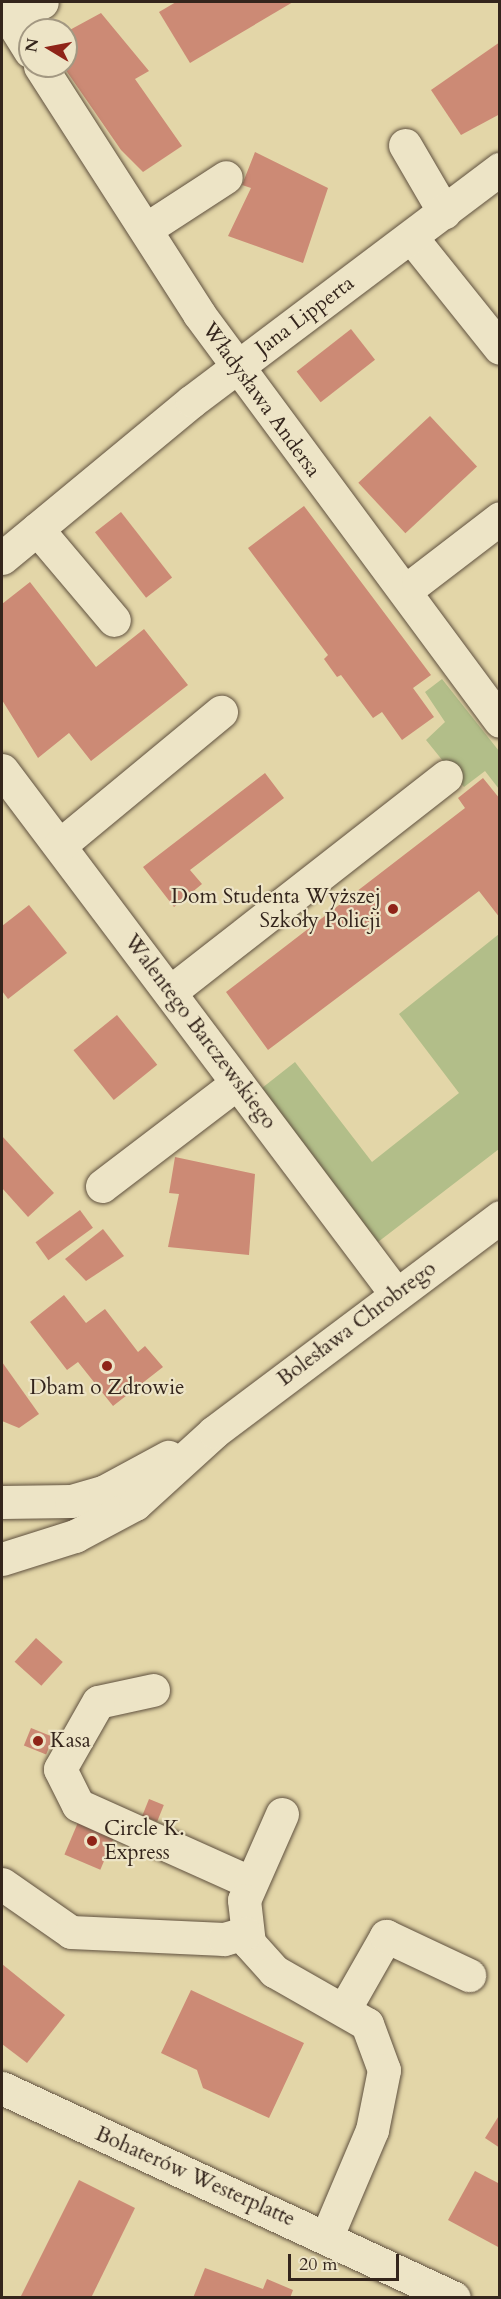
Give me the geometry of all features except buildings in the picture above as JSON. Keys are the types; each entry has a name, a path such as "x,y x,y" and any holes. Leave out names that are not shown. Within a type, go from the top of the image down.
{"street":[{"path":"18,34 4,15 42,2"},
{"name":"Władysława Andersa","path":"48,78 238,367 500,721"},
{"path":"405,145 444,212"},
{"name":"Jana Lipperta","path":"2,558 238,367 500,169"},
{"path":"146,229 226,177"},
{"path":"411,237 500,348"},
{"path":"418,581 500,518"},
{"path":"37,529 114,620"},
{"path":"60,845 221,712"},
{"name":"Walentego Barczewskiego","path":"2,770 396,1294"},
{"path":"170,992 446,776"},
{"path":"102,1186 237,1083"},
{"name":"Bolesława Chrobrego","path":"2,1559 75,1536 135,1504 214,1432 500,1217"},
{"name":"Bolesława Chrobrego","path":"2,1502 71,1502 105,1491 214,1432"},
{"path":"153,1690 98,1702 60,1769 78,1805 249,1882"},
{"path":"282,1814 249,1882 242,1914 245,1933 274,1971 345,2008 367,2024 379,2045 382,2099 327,2236"},
{"path":"2,1884 70,1932 225,1939 245,1933"},
{"path":"345,2008 386,1936 469,1975"},
{"name":"Bohaterów Westerplatte","path":"2,2088 327,2236 454,2298"}],"green space":[{"path":"442,679 499,751 499,789 485,771 464,787 426,740 445,722 425,692"},
{"path":"499,934 499,1149 378,1242 262,1088 295,1062 372,1162 459,1093 399,1014"}],"place":[{"name":"Dom Studenta Wyższej Szkoły Policji","path":"393,909"},
{"name":"Dbam o Zdrowie","path":"107,1366"},
{"name":"Kasa","path":"38,1741"},
{"name":"Circle K. Express","path":"92,1841"}]}
